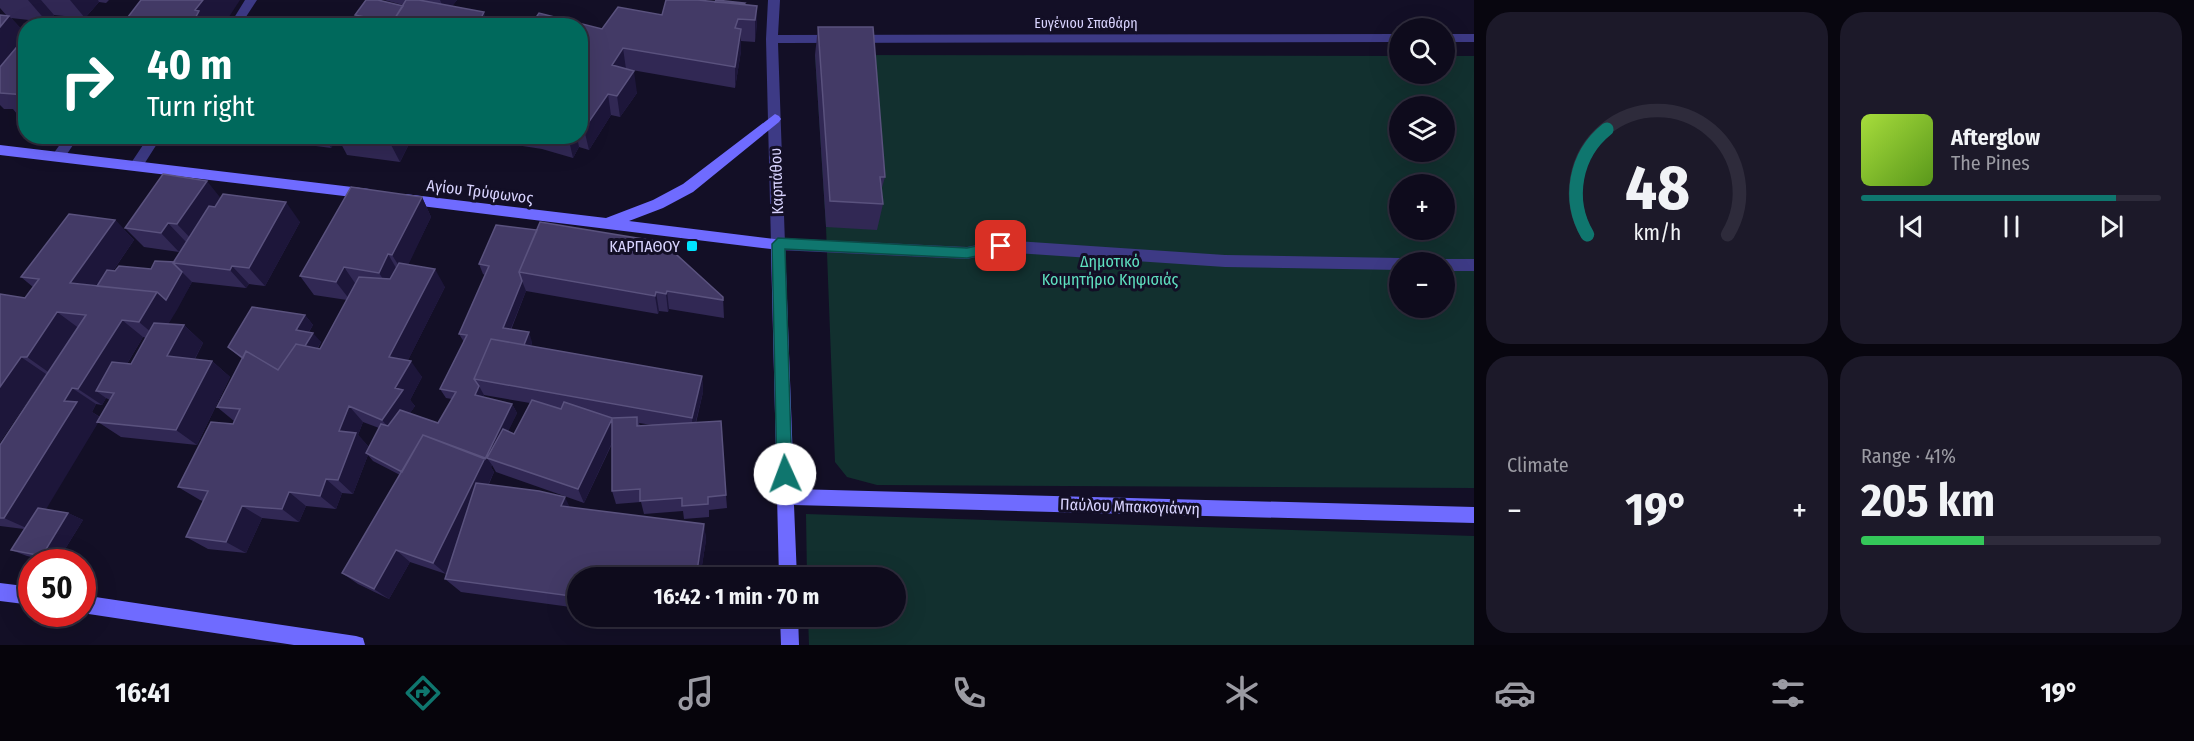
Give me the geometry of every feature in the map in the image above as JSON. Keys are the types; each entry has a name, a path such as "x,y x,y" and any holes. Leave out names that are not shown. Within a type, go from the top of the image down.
{"main road":[{"path":"607,223 658,204 688,188 775,119"},
{"name":"Αγίου Τρύφωνος","path":"0,150 778,244"},
{"name":"Καρπάθου","path":"778,244 788,567"},
{"name":"Παύλου Μπακογιάννη","path":"786,497 1474,515"},
{"path":"0,592 18,594"},
{"path":"96,606 356,645"},
{"path":"789,627 790,645"}],"street":[{"path":"239,18 251,0"},
{"name":"Καρπάθου","path":"774,0 772,39 778,244"},
{"name":"Ευγένιου Σπαθάρη","path":"772,39 1389,38"},
{"path":"1455,38 1474,38"},
{"path":"58,157 67,144"},
{"path":"136,166 151,144"},
{"path":"778,244 967,253 1001,246 1225,261 1389,264"},
{"path":"1455,265 1474,265"}],"green space":[{"name":"Δημοτικό Κοιμητήριο Κηφισιάς","path":"815,55 1389,56 1389,84 1455,84 1455,56 1474,56 1474,488 877,485 847,477 835,462 826,227"},
{"path":"806,514 1474,536 1474,645 809,645 808,627 906,627 906,567 807,567"}],"building":[{"path":"141,0 203,0 195,10 199,11 195,18 127,18"},
{"path":"366,0 378,0 403,6 395,18 369,18 355,15"},
{"path":"406,0 419,0 484,12 481,18 395,18"},
{"path":"666,0 698,0 757,6 755,20 738,19 735,28 741,29 735,67 623,48 612,65 634,71 617,96 608,94 588,123 588,25 602,29 618,7 662,15"},
{"path":"716,0 745,3 715,2"},
{"path":"539,13 559,18 536,18"},
{"path":"0,15 9,16 0,27"},
{"path":"818,27 873,27 885,177 880,177 883,204 830,201"},
{"path":"18,46 18,94 0,93 0,67"},
{"path":"163,174 207,181 177,224 168,223 161,233 125,228"},
{"path":"351,187 422,197 392,255 388,254 379,273 344,267 336,282 300,276"},
{"path":"223,194 286,202 249,268 232,266 230,270 173,263 209,206 215,207"},
{"path":"69,214 115,220 70,283 157,292 139,322 122,320 78,389 72,388 64,401 77,402 4,518 0,518 0,445 86,315 57,312 27,357 21,357 0,387 0,294 25,298 39,279 21,277"},
{"path":"540,222 667,243 667,246 723,297 723,300 667,291 666,294 656,292 655,296 519,272"},
{"path":"496,225 537,230 519,272 522,281 503,328 529,332 524,345 491,339 474,379 479,386 475,395 512,404 485,459 423,435 402,472 366,453 381,424 388,426 400,410 438,423 456,392 440,389 467,335 459,334 489,266 479,264"},
{"path":"155,261 174,262 182,272 166,300 157,292 97,286 107,270 115,271 119,266 151,269"},
{"path":"399,263 435,269 389,357 411,361 395,388 403,390 382,420 349,406 339,431 356,433 338,480 326,479 320,496 289,492 282,509 242,506 226,542 186,537 208,491 178,487 211,422 233,424 240,409 217,407 246,351 278,370 296,344 320,349 359,277 390,279"},
{"path":"252,307 305,315 296,330 313,333 305,346 296,344 278,370 246,351 243,358 228,347"},
{"path":"154,323 184,325 167,356 212,361 176,430 97,422 114,393 96,391 112,362 131,364"},
{"path":"491,339 702,376 692,418 474,379"},
{"path":"532,400 561,409 564,402 612,418 637,417 637,426 721,421 726,495 708,497 708,504 682,506 682,498 640,501 640,489 612,491 612,419 578,489 487,458 503,429 514,434"},
{"path":"423,435 485,458 433,563 396,550 374,589 342,573"},
{"path":"476,483 539,491 565,497 561,506 704,524 698,567 567,567 567,596 445,579"},
{"path":"38,508 68,513 46,549 11,550"}],"place":[{"name":"ΚΑΡΠΑΘΟΥ","path":"692,246"}],"route":[{"path":"785,474 778,244 967,253 1001,246"}]}
